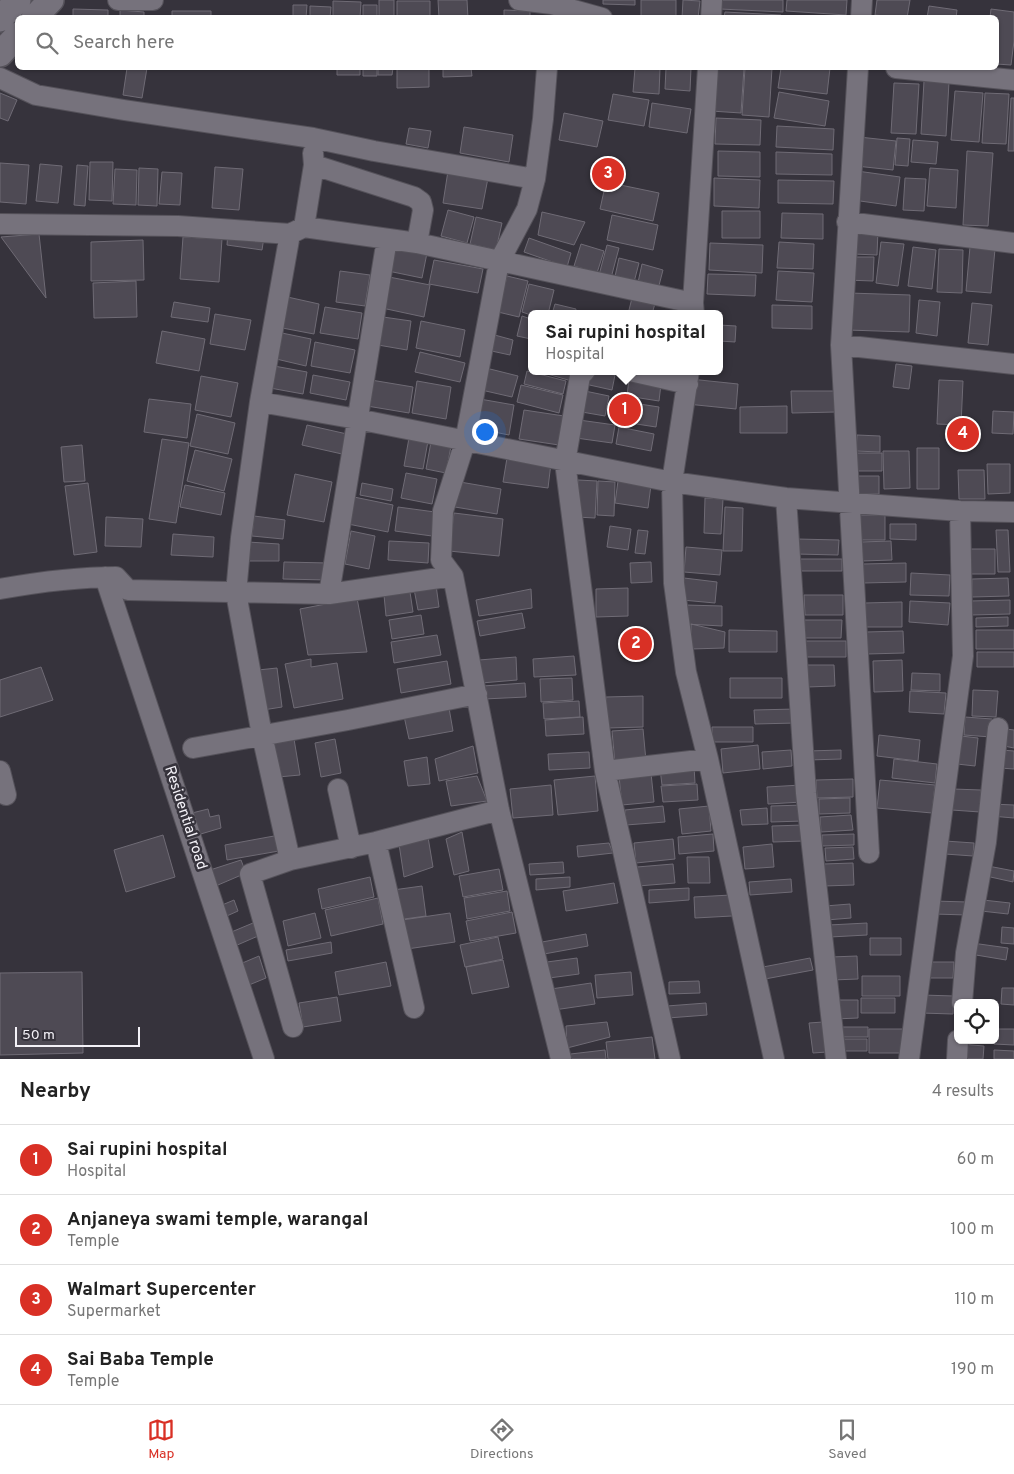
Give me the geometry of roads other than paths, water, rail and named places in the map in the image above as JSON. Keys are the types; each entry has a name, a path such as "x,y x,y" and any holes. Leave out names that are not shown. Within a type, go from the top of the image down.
{"street":[{"path":"0,19 18,0"},
{"path":"37,15 51,0"},
{"path":"118,0 153,0"},
{"path":"519,0 588,15"},
{"path":"711,15 712,0"},
{"path":"861,15 862,0"},
{"path":"0,54 15,38"},
{"path":"547,70 535,179 528,209 499,262 465,442 444,511 441,560 453,576 499,810 561,1059"},
{"path":"0,224 178,226 297,231 387,239 417,243 694,309 708,70"},
{"path":"858,70 841,345 869,853"},
{"path":"916,70 1014,80"},
{"path":"0,78 36,95 313,138 535,179"},
{"path":"290,860 262,735 236,593 241,538 260,402 297,231 314,166 313,138"},
{"path":"314,166 414,197 421,202 423,210 417,243"},
{"path":"848,222 1014,243"},
{"path":"329,594 387,239"},
{"path":"841,345 1014,364"},
{"path":"581,375 565,462 605,771 670,1059"},
{"path":"664,375 689,378 672,482 676,592 686,672 708,759 774,1059"},
{"path":"260,402 357,419 672,482 786,498 960,511 1014,512"},
{"path":"786,498 806,793 836,1059"},
{"path":"909,1059 963,656 960,511"},
{"name":"Residential road","path":"105,576 264,1059"},
{"path":"0,589 46,581 116,576 128,590 329,594 453,576"},
{"path":"193,748 477,694"},
{"path":"962,999 966,953 986,842 998,728"},
{"path":"605,771 708,759"},
{"path":"0,771 6,795"},
{"path":"338,789 351,848"},
{"path":"293,1028 250,874 290,860 351,848 499,810"},
{"path":"376,842 414,1008"},
{"path":"957,1059 958,1044"}],"place":[{"name":"Walmart Supercenter","path":"608,174"},
{"name":"Sai rupini hospital","path":"625,410"},
{"name":"Sai Baba Temple","path":"963,434"},
{"name":"Anjaneya swami temple, warangal","path":"636,644"}]}
